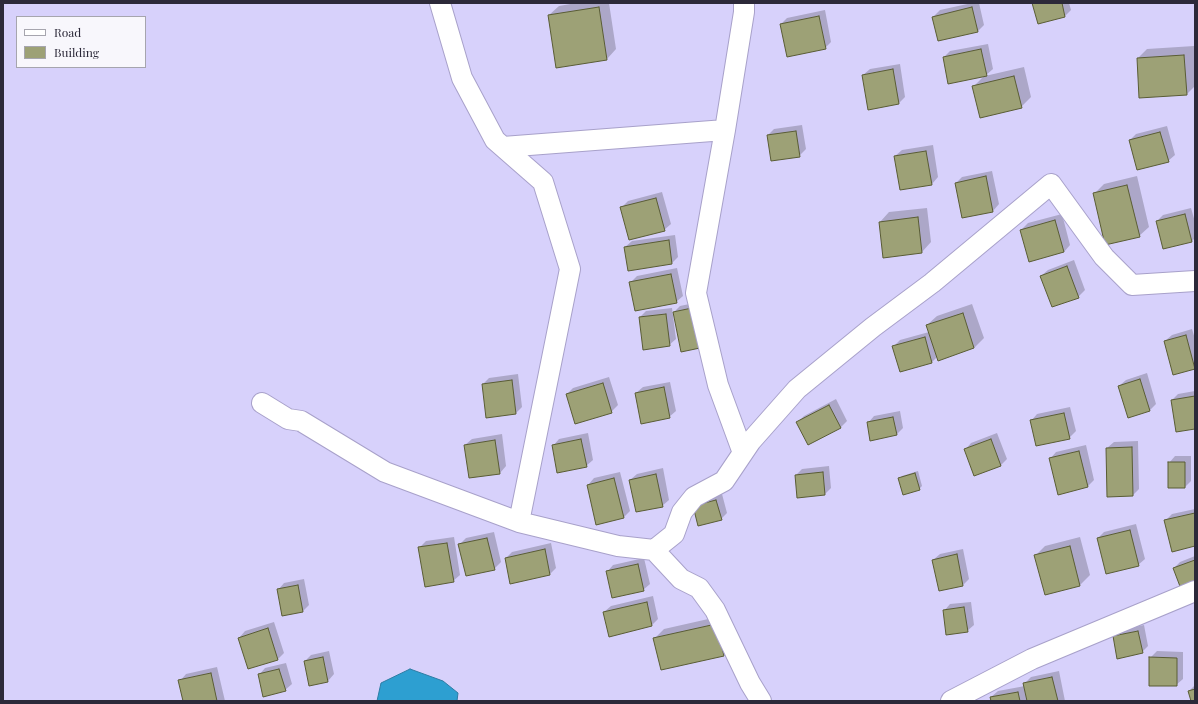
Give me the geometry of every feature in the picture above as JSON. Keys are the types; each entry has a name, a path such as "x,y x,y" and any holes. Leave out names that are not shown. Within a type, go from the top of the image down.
{"street":[{"path":"440,3 462,78 495,140 544,182 570,269 519,522"},
{"path":"743,453 718,385 696,293 725,130 744,12 744,3"},
{"path":"503,147 725,130"},
{"path":"654,550 674,534 682,512 694,497 724,481 750,441 797,389 873,327 932,283 1051,184 1104,256 1132,284 1195,281"},
{"path":"262,402 288,419 301,421 385,472 519,522 618,546 654,550 681,579 700,588 715,610 750,683 761,701"},
{"path":"951,701 1032,658 1195,591"}],"water":[{"path":"410,669 443,681 458,693 457,701 377,701 381,683"}],"building":[{"path":"1032,3 1062,3 1065,17 1038,24"},
{"path":"599,7 607,60 556,68 548,15"},
{"path":"972,7 978,32 938,41 932,17"},
{"path":"819,16 826,49 787,57 780,24"},
{"path":"981,49 987,76 948,84 943,57"},
{"path":"1184,55 1187,95 1139,98 1137,58"},
{"path":"893,69 899,104 868,110 862,75"},
{"path":"1014,76 1022,108 980,118 972,86"},
{"path":"796,131 800,157 771,161 767,135"},
{"path":"1160,132 1169,162 1137,170 1129,140"},
{"path":"926,151 932,185 900,190 894,156"},
{"path":"986,176 993,212 962,218 955,183"},
{"path":"1127,185 1140,237 1105,245 1093,193"},
{"path":"656,198 665,231 629,240 620,207"},
{"path":"1185,214 1192,242 1163,249 1156,221"},
{"path":"918,217 922,253 883,258 879,222"},
{"path":"1055,220 1064,252 1029,262 1020,230"},
{"path":"669,240 672,264 628,271 624,247"},
{"path":"1067,266 1079,298 1052,307 1040,276"},
{"path":"671,274 677,303 635,311 629,282"},
{"path":"692,308 700,348 681,352 673,312"},
{"path":"963,313 974,348 938,361 926,325"},
{"path":"666,314 670,346 643,350 639,317"},
{"path":"1186,335 1195,369 1173,375 1164,341"},
{"path":"925,337 932,363 900,372 892,346"},
{"path":"1140,379 1150,411 1128,418 1118,386"},
{"path":"512,380 516,414 486,418 482,384"},
{"path":"603,383 612,413 575,424 566,394"},
{"path":"664,387 670,418 641,424 635,393"},
{"path":"1195,396 1195,429 1176,432 1171,400"},
{"path":"829,405 841,428 808,445 796,422"},
{"path":"1064,413 1070,439 1036,446 1030,420"},
{"path":"893,417 897,435 870,441 867,422"},
{"path":"581,439 587,467 557,473 552,445"},
{"path":"991,439 1001,466 974,476 964,449"},
{"path":"495,440 500,474 469,478 464,445"},
{"path":"1132,447 1133,496 1107,497 1106,448"},
{"path":"1079,451 1088,487 1058,495 1049,458"},
{"path":"1168,462 1185,462 1185,488 1168,488"},
{"path":"823,472 825,495 797,498 795,475"},
{"path":"915,473 920,490 903,495 898,478"},
{"path":"656,474 663,507 636,512 629,480"},
{"path":"614,478 624,518 596,525 587,485"},
{"path":"716,500 722,520 698,526 693,506"},
{"path":"1195,513 1195,546 1172,552 1164,520"},
{"path":"1130,530 1139,566 1106,574 1097,538"},
{"path":"487,538 495,570 466,576 458,544"},
{"path":"447,543 454,582 425,587 418,547"},
{"path":"1070,546 1080,586 1045,595 1034,555"},
{"path":"545,549 550,575 510,584 505,558"},
{"path":"957,554 963,586 939,591 932,560"},
{"path":"1195,560 1195,583 1181,589 1173,568"},
{"path":"638,564 644,591 612,598 606,571"},
{"path":"298,585 303,612 282,616 277,589"},
{"path":"647,602 652,626 609,637 603,612"},
{"path":"964,607 968,632 946,635 943,610"},
{"path":"716,624 724,656 661,670 653,638"},
{"path":"268,628 278,660 248,669 238,638"},
{"path":"1138,631 1143,653 1117,659 1113,636"},
{"path":"323,657 328,682 309,686 304,661"},
{"path":"1149,657 1177,658 1177,686 1149,686"},
{"path":"279,669 286,691 263,697 258,674"},
{"path":"211,673 217,701 183,701 178,680"},
{"path":"1052,677 1058,701 1027,701 1023,683"},
{"path":"1195,689 1195,701 1191,701 1188,691"},
{"path":"1018,692 1020,701 991,701 990,697"}]}
